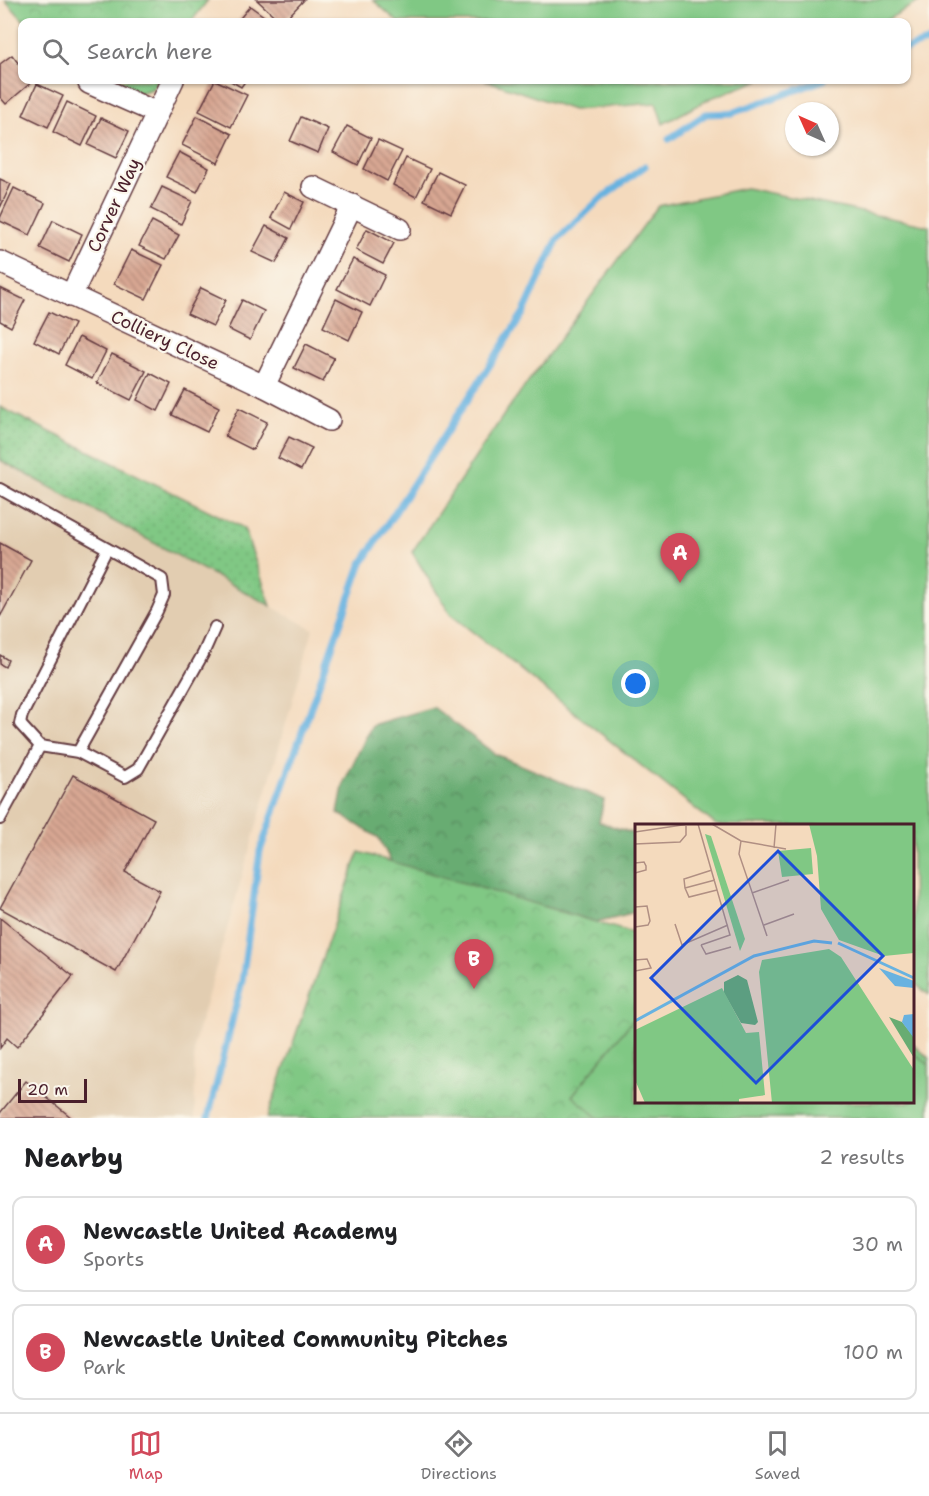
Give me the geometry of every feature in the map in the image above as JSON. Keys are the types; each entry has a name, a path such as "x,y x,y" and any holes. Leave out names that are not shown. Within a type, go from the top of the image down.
{"street":[{"path":"91,84 158,113"},
{"name":"Corver Way","path":"71,296 171,84"},
{"path":"313,187 400,229"},
{"path":"264,386 352,205"},
{"name":"Colliery Close","path":"0,262 264,386 329,420"}],"lane":[{"path":"0,489 162,579 164,595 157,611 78,752"},
{"path":"108,549 22,715 20,724 40,746 78,752 125,777 138,769 203,654 215,627"},
{"path":"0,819 40,746"}],"shaded area":[{"path":"0,460 313,629 194,1044 195,1118 0,1118"}],"green space":[{"path":"5,0 208,0 194,18 21,18"},
{"path":"373,0 922,0 890,18 393,18"},
{"path":"109,84 155,84 152,89 133,95"},
{"path":"497,84 749,84 711,98 663,124 656,103 573,110"},
{"path":"746,188 929,226 929,995 914,983 914,824 715,824 450,614 412,552 505,413 658,206"},
{"path":"0,407 244,528 271,606 0,460"},
{"path":"433,707 495,754 604,800 599,822 635,834 635,912 596,922 391,862 379,838 338,813 344,782 372,725"},
{"path":"359,852 635,934 635,1103 914,1103 914,1045 929,1058 929,1118 267,1118"},
{"path":"635,1017 635,1103 914,1103 914,1053 929,1065 929,1118 599,1118 572,1096"}],"building":[{"path":"257,0 304,0 287,18 277,18"},
{"path":"250,6 266,18 240,18"},
{"path":"12,55 18,63 18,84 29,84 6,104 0,97 0,64"},
{"path":"37,84 63,96 48,127 23,115"},
{"path":"213,84 224,84 247,95 231,127 199,111"},
{"path":"67,102 96,116 82,146 53,132"},
{"path":"197,116 232,134 218,163 182,145"},
{"path":"301,117 328,129 318,153 290,141"},
{"path":"101,118 129,131 116,158 88,145"},
{"path":"347,126 371,138 358,165 333,152"},
{"path":"378,140 402,151 387,181 364,169"},
{"path":"179,152 209,168 197,192 166,177"},
{"path":"406,158 430,169 416,197 393,185"},
{"path":"438,172 465,185 451,213 424,200"},
{"path":"0,179 11,184 0,208"},
{"path":"162,187 192,201 181,224 151,209"},
{"path":"14,188 45,203 30,235 0,221"},
{"path":"284,192 304,202 291,229 271,218"},
{"path":"53,220 82,234 69,262 40,248"},
{"path":"152,221 179,235 166,259 139,246"},
{"path":"266,226 289,238 276,263 252,252"},
{"path":"367,229 394,243 383,264 356,250"},
{"path":"131,250 163,265 146,299 114,284"},
{"path":"353,259 385,275 370,306 337,289"},
{"path":"0,288 25,300 11,327 0,321"},
{"path":"201,288 226,300 213,326 187,314"},
{"path":"336,299 362,312 349,340 323,327"},
{"path":"242,300 264,311 250,340 228,329"},
{"path":"49,312 74,324 59,354 34,341"},
{"path":"79,337 106,351 92,379 65,365"},
{"path":"306,344 334,358 323,382 294,368"},
{"path":"112,354 146,371 131,400 97,383"},
{"path":"150,373 171,384 158,411 137,400"},
{"path":"185,390 219,407 207,432 172,415"},
{"path":"239,408 267,422 253,450 225,436"},
{"path":"289,437 312,448 301,470 278,458"},
{"path":"0,543 31,560 0,617"},
{"path":"0,655 8,660 5,667 0,664"},
{"path":"73,775 154,819 125,872 160,891 116,972 0,908"},
{"path":"0,918 73,976 17,1047 7,1038 0,1048"},
{"path":"26,1081 72,1118 0,1118 0,1113"}],"waterway":[{"path":"911,47 929,41"},
{"path":"669,139 706,114 732,113 813,84"},
{"path":"208,1118 242,981 260,851 361,565 524,312 557,240 598,201 645,166"}],"place":[{"name":"Newcastle United Academy","path":"680,583"},
{"name":"Newcastle United Community Pitches","path":"474,989"}]}
